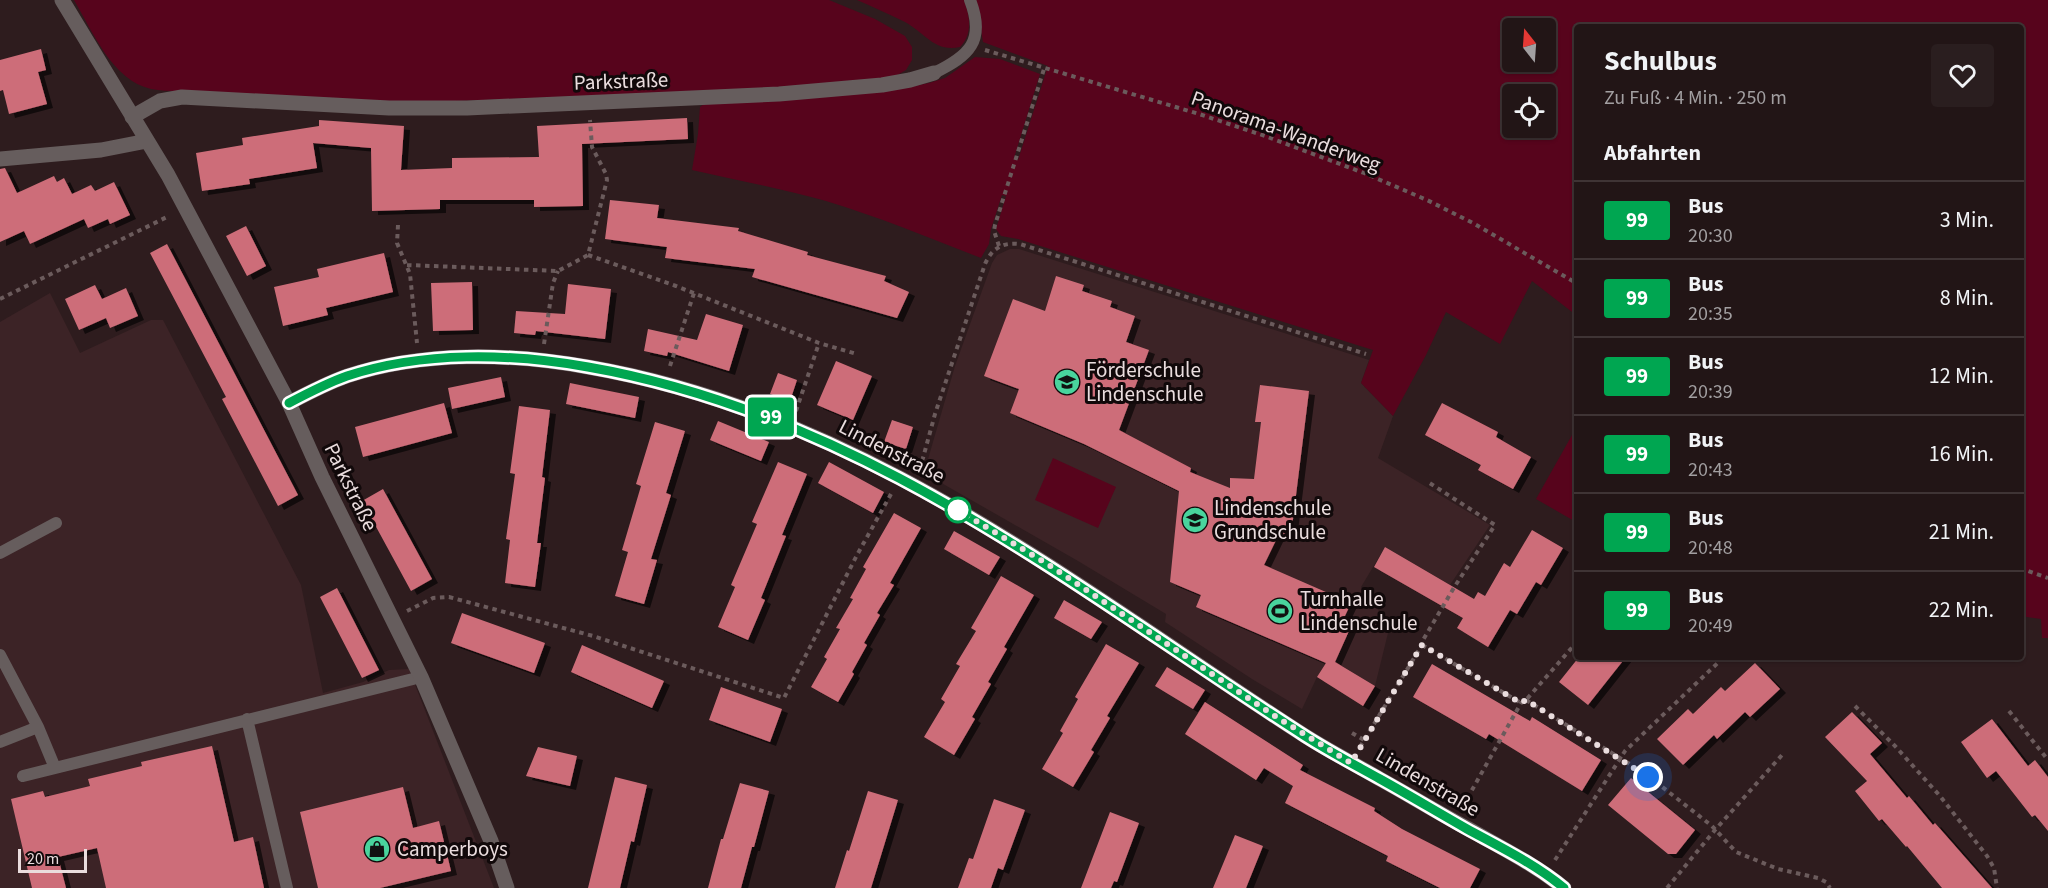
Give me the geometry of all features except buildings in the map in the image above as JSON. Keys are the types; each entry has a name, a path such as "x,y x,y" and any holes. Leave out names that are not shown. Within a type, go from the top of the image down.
{"street":[{"name":"Parkstraße","path":"62,0 186,208 289,403 322,477 421,677 491,841 507,888"},
{"name":"Parkstraße","path":"132,117 160,101 182,97 421,108 677,100 832,90 894,83 934,73"},
{"path":"0,159 101,150 147,141"},
{"name":"Lindenstraße","path":"289,403 346,377 383,367 473,357 541,360 666,382 791,425 905,480 1049,565 1278,718 1351,763 1545,874 1564,888"}],"lane":[{"path":"934,73 954,63 970,49 976,26 970,0"},
{"path":"0,553 56,523"},
{"path":"0,655 38,727 55,768"},
{"path":"23,776 421,677"},
{"path":"247,719 287,888"},
{"path":"0,742 38,727"}],"path":[{"name":"Panorama-Wanderweg","path":"970,49 992,52 1199,114 1364,173 1488,230 1574,282"},
{"path":"999,246 994,231 995,225 1044,69"},
{"path":"407,265 558,271 588,255 607,180 592,147 590,102"},
{"path":"0,299 186,208"},
{"path":"398,225 397,243 410,274 419,362"},
{"path":"393,618 434,598 449,597 593,636 784,698 857,555 905,480 923,458 935,414 985,264 992,252 999,246 1020,244 1366,354"},
{"path":"588,255 694,293 819,343 857,354"},
{"path":"541,360 553,283 558,271"},
{"path":"666,382 694,293"},
{"path":"791,425 819,343"},
{"path":"1351,763 1455,586 1495,525 1428,482"},
{"path":"2024,569 2048,578"},
{"path":"1422,645 1620,758 1661,786 1715,830 1736,852 1778,869 1818,878 1826,882 1830,888"},
{"path":"1456,822 1473,787 1523,701 1574,645"},
{"path":"1545,874 1620,758 1721,660"},
{"path":"1855,706 1946,803 1992,863 1997,888"},
{"path":"2009,711 2048,760"},
{"path":"1352,733 1364,740"},
{"path":"1667,888 1782,755"}],"shaded area":[{"path":"74,0 829,0 875,19 905,36 912,47 912,60 906,70 894,77 843,83 695,92 386,102 162,91 137,84 125,76 96,40"},
{"path":"857,0 964,0 969,18 969,31 960,47 944,47 905,22"},
{"path":"976,0 2048,0 2048,638 2042,638 2041,619 2024,617 2024,24 1574,24 1574,313 1532,281 1500,344 1446,312 1393,416 1361,383 1373,350 1018,239 1001,236 996,229 1006,196 1002,195 991,229 989,244 981,258 826,201 692,170 700,107 704,104 904,88 945,78 975,57 1000,59 1040,74 1014,158 1018,160 1048,66 983,42"},
{"path":"1010,249 1019,249 1369,360 1361,383 1393,416 1378,458 1490,525 1450,585 1385,547 1361,587 1382,615 1388,633 1375,686 1363,706 1317,677 1302,709 1165,622 1166,614 924,473 955,366 992,263 997,255"},
{"path":"50,293 80,353 151,320 163,320 301,585 323,693 363,682 389,670 409,669 494,888 0,888 0,322"},
{"path":"1574,432 1574,521 1536,499"},
{"path":"1053,458 1116,487 1098,528 1035,500"}],"bus line":[{"name":"99","path":"289,403 325,385 357,373 383,367 437,359 506,357 558,362 666,382 755,411 835,445 958,510 1085,588 1310,739 1525,861 1564,888"}],"place":[{"name":"Förderschule Lindenschule","path":"1067,382"},
{"name":"Lindenschule Grundschule","path":"1195,520"},
{"name":"Turnhalle Lindenschule","path":"1280,611"},
{"name":"Camperboys","path":"377,849"}],"route":[{"path":"958,510 1085,588 1227,685 1351,763 1422,645 1521,703 1526,700 1648,777"}]}
